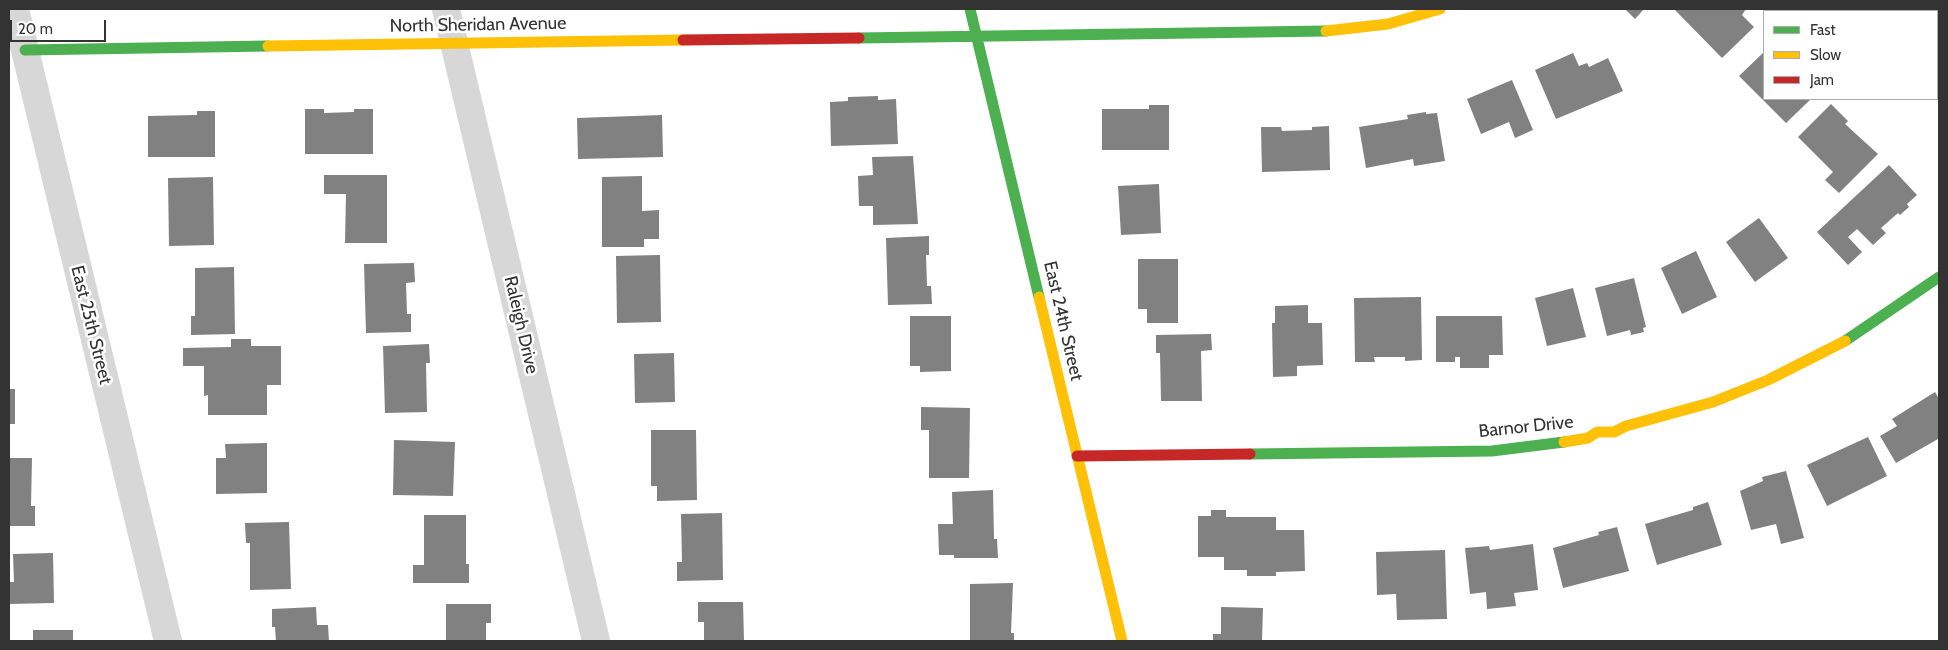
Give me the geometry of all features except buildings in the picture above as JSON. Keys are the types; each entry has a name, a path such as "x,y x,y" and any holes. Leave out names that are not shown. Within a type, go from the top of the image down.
{"street":[{"name":"East 25th Street","path":"15,9 168,641"},
{"name":"Raleigh Drive","path":"446,9 596,641"},
{"name":"East 24th Street","path":"970,9 1122,641"},
{"name":"North Sheridan Avenue","path":"25,50 1343,30 1388,24 1440,9"},
{"name":"Barnor Drive","path":"1077,456 1492,451 1588,438 1597,432 1614,432 1626,426 1713,402 1786,372 1847,340 1939,277"}],"traffic: fast":[{"path":"970,9 1039,297"},
{"path":"859,38 1326,31"},
{"path":"25,50 268,46"},
{"path":"1845,341 1939,277"},
{"path":"1250,454 1492,451 1564,442"}],"traffic: slow":[{"path":"1326,31 1388,24 1440,9"},
{"path":"268,46 683,40"},
{"path":"1039,297 1122,641"},
{"path":"1564,442 1588,438 1597,432 1614,432 1626,426 1713,402 1768,380 1845,341"}],"traffic: jam":[{"path":"683,40 859,38"},
{"path":"1077,456 1250,454"}]}
